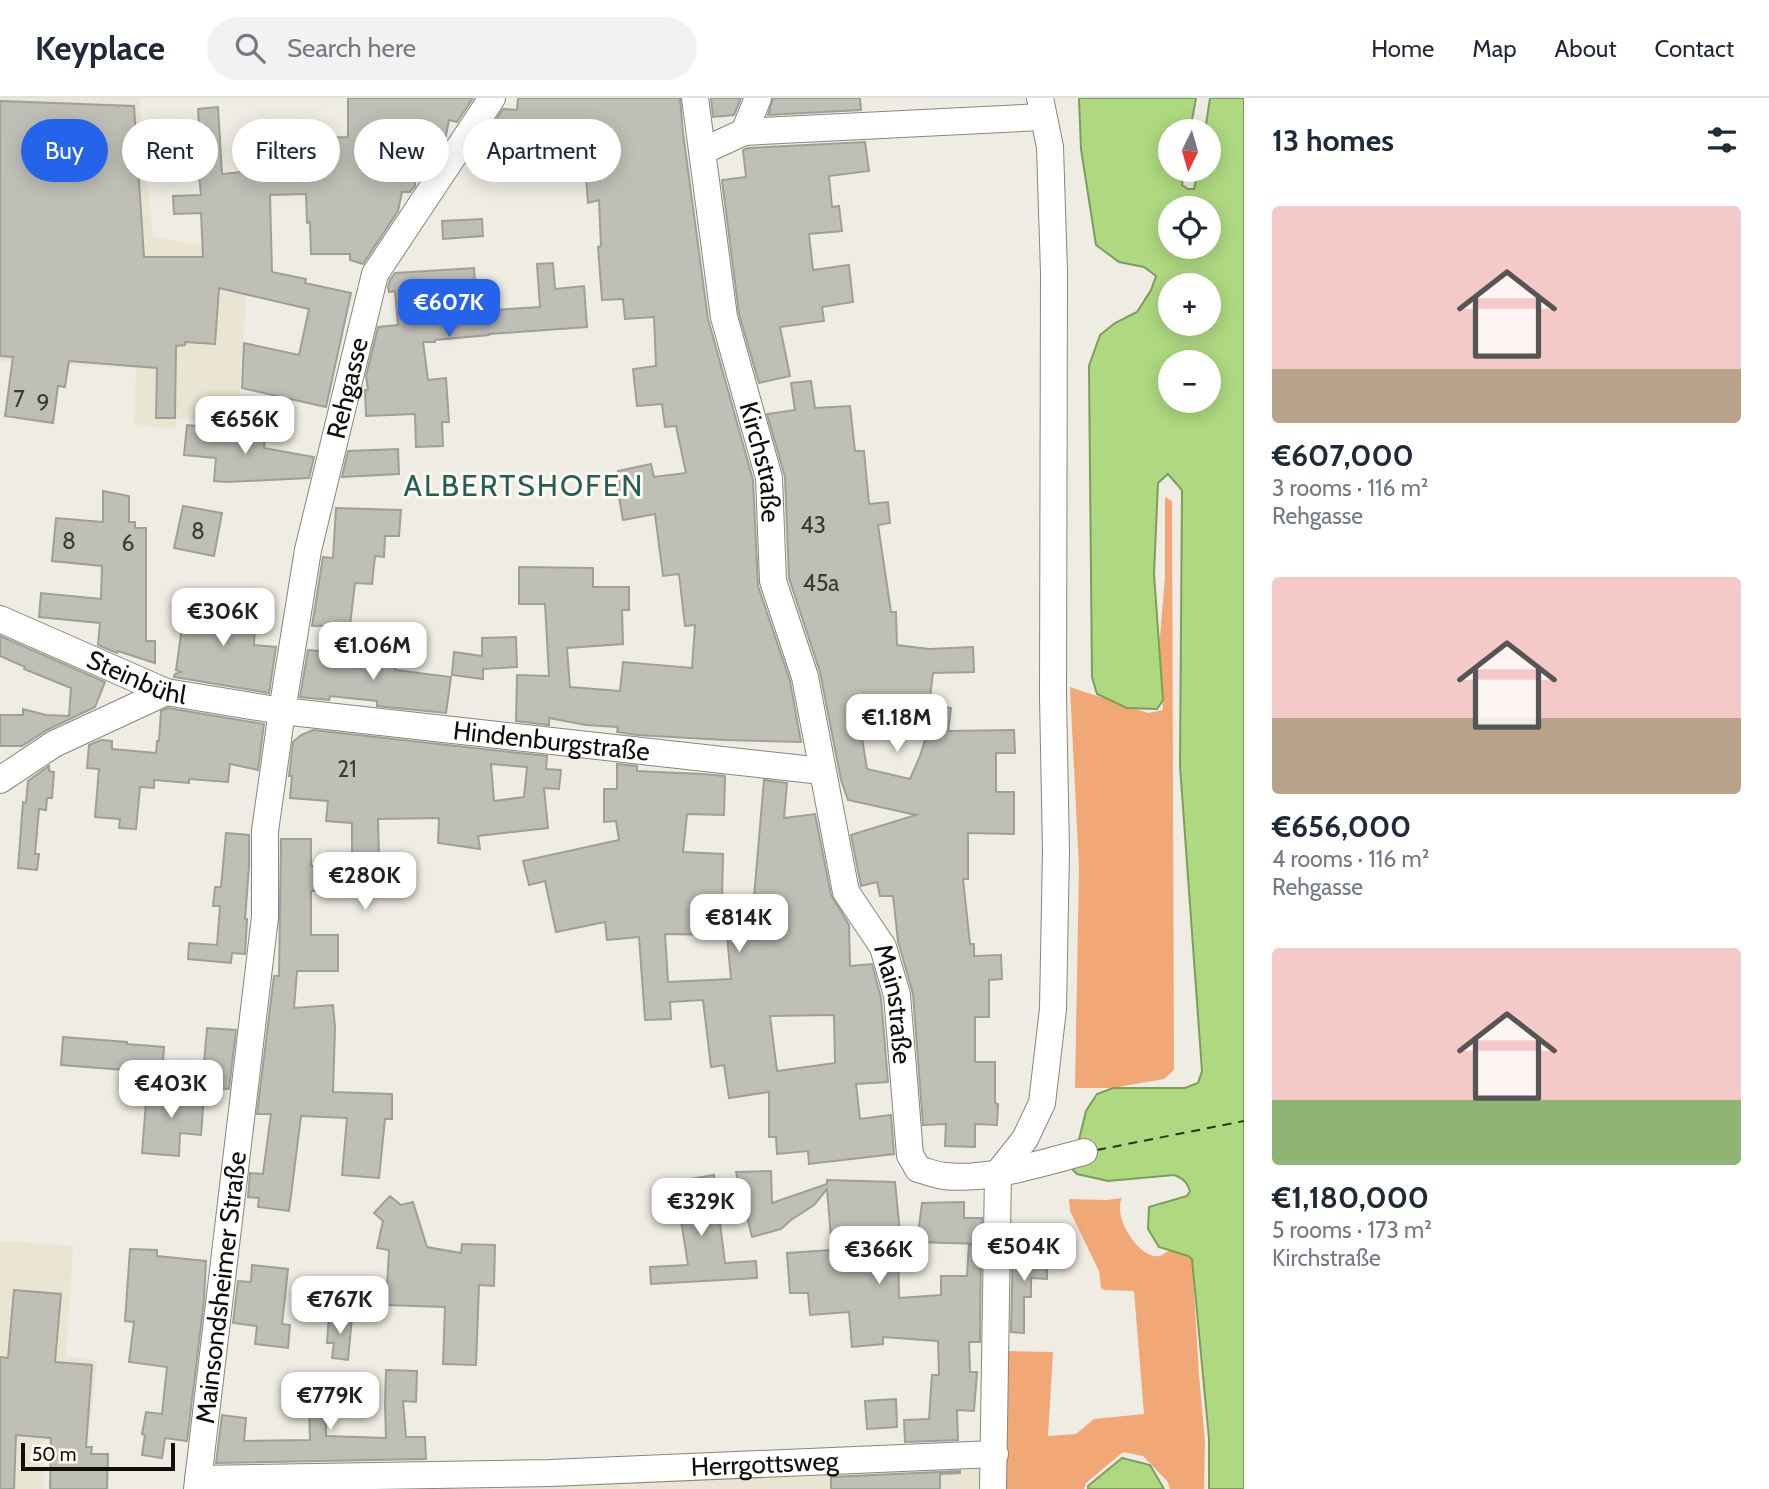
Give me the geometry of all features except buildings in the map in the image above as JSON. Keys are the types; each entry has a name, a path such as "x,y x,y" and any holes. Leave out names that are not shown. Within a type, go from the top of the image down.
{"street":[{"name":"Rehgasse","path":"282,711 308,550 376,274 492,98"},
{"name":"Kirchstraße","path":"695,98 724,317 769,478 774,581 805,677 822,771"},
{"path":"744,132 758,98"},
{"path":"703,151 744,132 1042,108 1050,147 1054,272 1053,696 1056,851 1053,1009 1042,1103 1025,1139 998,1173 993,1489"},
{"name":"Steinbühl","path":"0,619 166,692 282,711"},
{"path":"0,780 54,744 166,692"},
{"name":"Hindenburgstraße","path":"282,711 822,771"},
{"name":"Mainsondsheimer Straße","path":"198,1484 265,917 265,831 282,711"},
{"name":"Mainstraße","path":"822,771 846,892 883,947 897,995 910,1155 918,1168 943,1176 972,1177 1084,1152"},
{"name":"Herrgottsweg","path":"198,1484 550,1481 995,1454"}],"shaded area":[{"path":"0,98 139,98 141,119 122,119 122,182 147,182 153,237 249,254 237,424 177,418 175,429 134,424 136,368 0,362"},
{"path":"1079,98 1196,98 1192,119 1158,119 1158,182 1182,182 1182,185 1188,189 1194,189 1195,182 1222,182 1222,119 1207,119 1210,98 1244,98 1244,1489 1209,1489 1209,1439 1192,1259 1159,1247 1148,1229 1149,1207 1187,1196 1190,1191 1188,1185 1174,1175 1108,1181 1077,1174 1073,1170 1086,1111 1097,1094 1113,1088 1185,1088 1198,1083 1202,1071 1180,766 1182,490 1168,474 1158,483 1154,574 1163,700 1157,709 1127,708 1097,694 1092,677 1089,366 1100,335 1115,323 1137,312 1151,290 1156,276 1144,267 1119,262 1096,245 1081,149"},
{"path":"1165,497 1172,501 1174,1070 1164,1079 1113,1088 1075,1088 1079,868 1070,687 1148,713 1163,710 1159,649 1165,577"},
{"path":"1122,1198 1120,1206 1124,1225 1129,1235 1144,1251 1160,1256 1170,1250 1192,1259 1205,1441 1204,1489 1170,1489 1168,1482 1143,1456 1123,1452 1086,1483 1084,1489 1000,1489 1004,1351 1053,1352 1048,1436 1076,1434 1094,1419 1144,1414 1134,1291 1101,1288 1099,1271 1070,1211 1069,1199"},
{"path":"7,1241 73,1246 66,1356 97,1361 88,1444 44,1441 44,1489 0,1489 0,1243"},
{"path":"992,1452 991,1489 190,1489"},
{"path":"1122,1458 1150,1465 1164,1489 1088,1489 1088,1486"}],"ferry route":[{"path":"1097,1150 1244,1121"}],"district":[{"name":"ALBERTSHOFEN","path":"524,485"}]}
